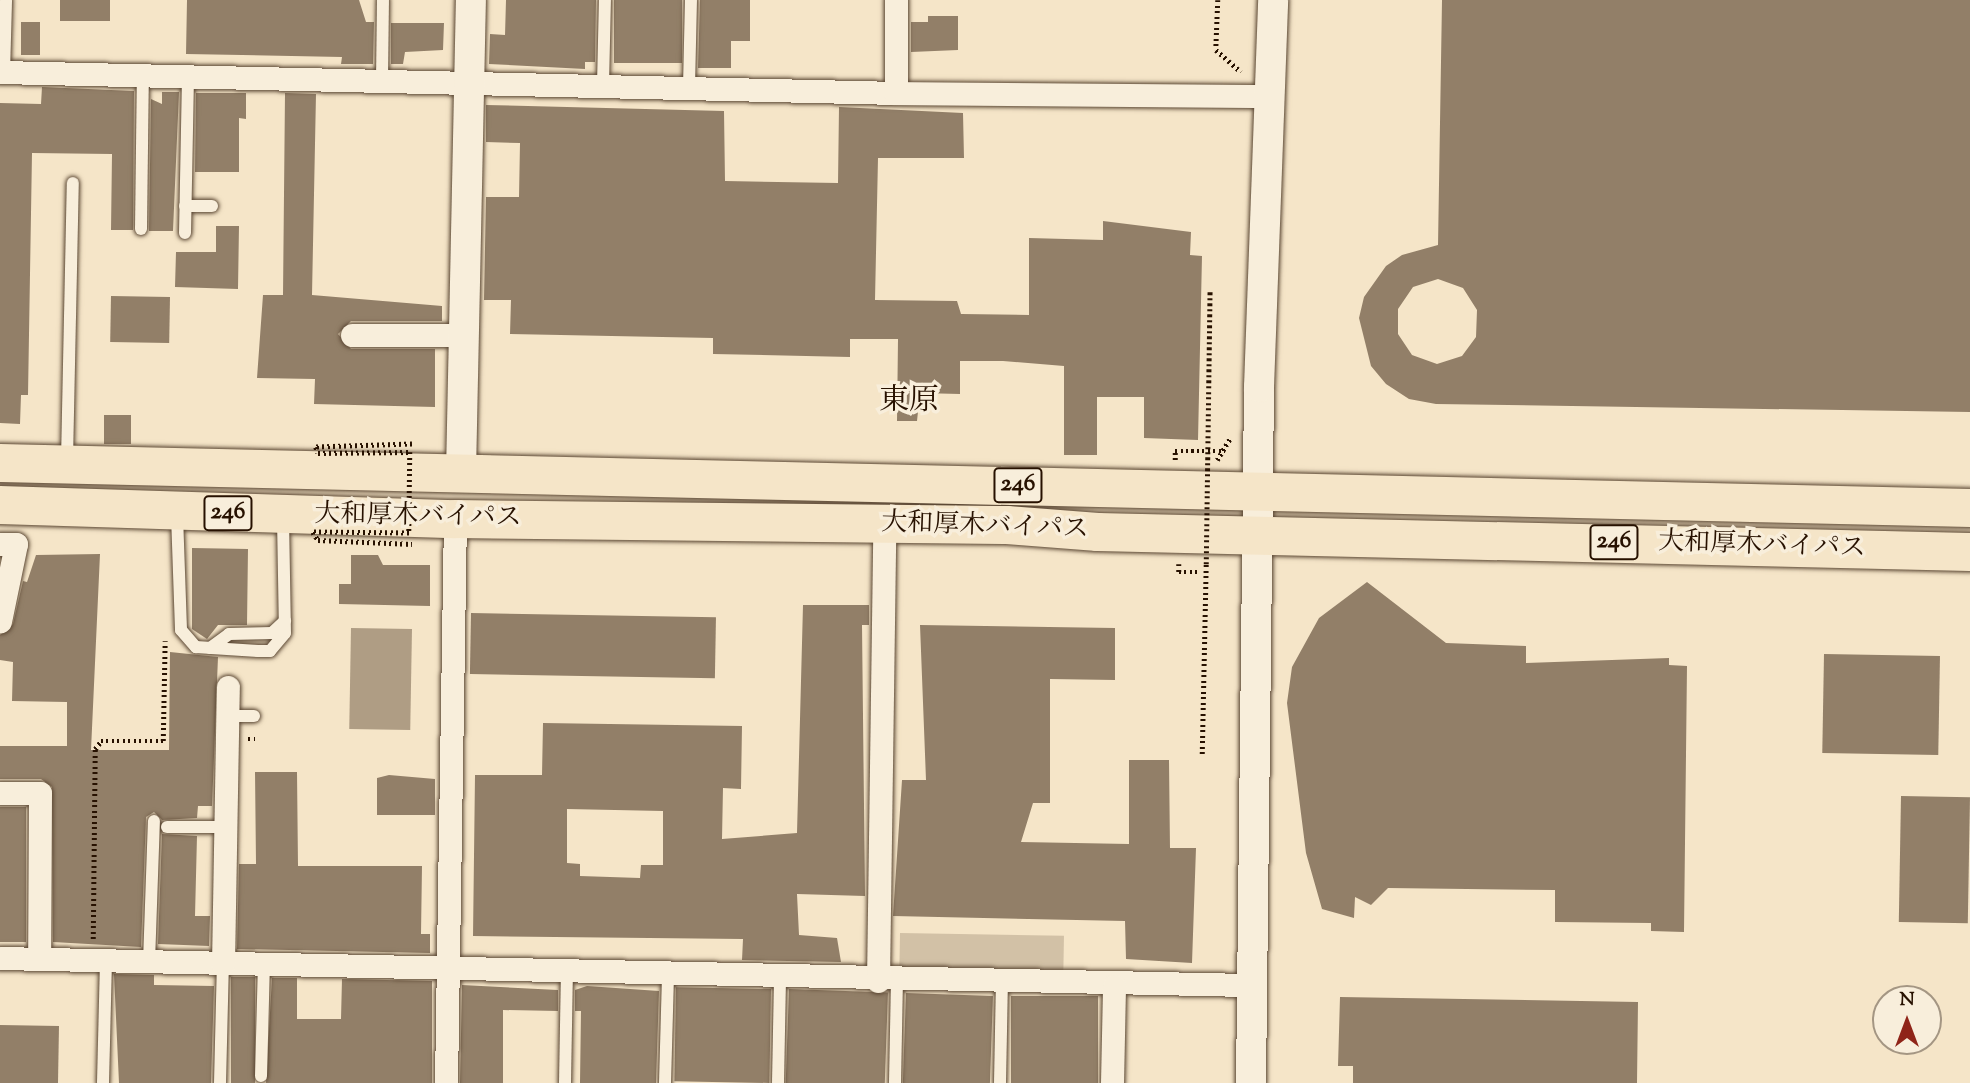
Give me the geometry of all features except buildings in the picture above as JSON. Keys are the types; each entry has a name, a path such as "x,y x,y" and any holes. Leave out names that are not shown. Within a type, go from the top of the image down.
{"highway":[{"name":"大和厚木バイパス","path":"0,463 1970,508"},
{"name":"大和厚木バイパス","path":"0,505 455,519 884,523 1970,552"}],"street":[{"path":"461,473 471,0"},
{"path":"896,0 896,93"},
{"path":"1251,1083 1257,533 1273,0"},
{"path":"2,72 896,93 1271,96"},
{"path":"352,335 463,335"},
{"path":"446,1083 455,519"},
{"path":"884,523 888,981"},
{"path":"0,544 16,544 0,621"},
{"path":"223,964 228,687"},
{"path":"0,793 40,793 39,960"},
{"path":"0,958 1114,986 1252,985"},
{"path":"1112,1083 1114,986"}],"lane":[{"path":"2,72 6,0"},
{"path":"382,80 383,0"},
{"path":"603,85 605,0"},
{"path":"690,88 691,0"},
{"path":"141,229 144,75"},
{"path":"185,233 188,76"},
{"path":"66,464 73,183"},
{"path":"185,206 212,206"},
{"path":"177,511 178,622 190,643 210,648 270,651 282,640 285,621 283,514"},
{"path":"227,716 254,716"},
{"path":"149,962 153,821"},
{"path":"167,827 224,827"},
{"path":"99,960 103,1083"},
{"path":"220,1083 223,964"},
{"path":"261,1076 264,965"},
{"path":"565,1083 568,973"},
{"path":"666,1083 668,976"},
{"path":"778,1083 780,978"},
{"path":"888,981 895,1083"},
{"path":"1000,1083 1002,983"}],"path":[{"path":"1218,0 1216,50 1241,73"},
{"path":"1202,754 1210,292"},
{"path":"1200,467 1225,451 1231,422"},
{"path":"412,444 316,447 318,453 410,452 409,533 313,532 318,540 412,544"},
{"path":"1196,451 1225,451"},
{"path":"99,960 95,749 101,741 163,741 165,633"}],"shaded area":[{"path":"351,628 412,629 410,730 349,729"},
{"path":"900,933 1064,936 1063,972 899,969"}],"district":[{"name":"東原","path":"909,402"}]}
